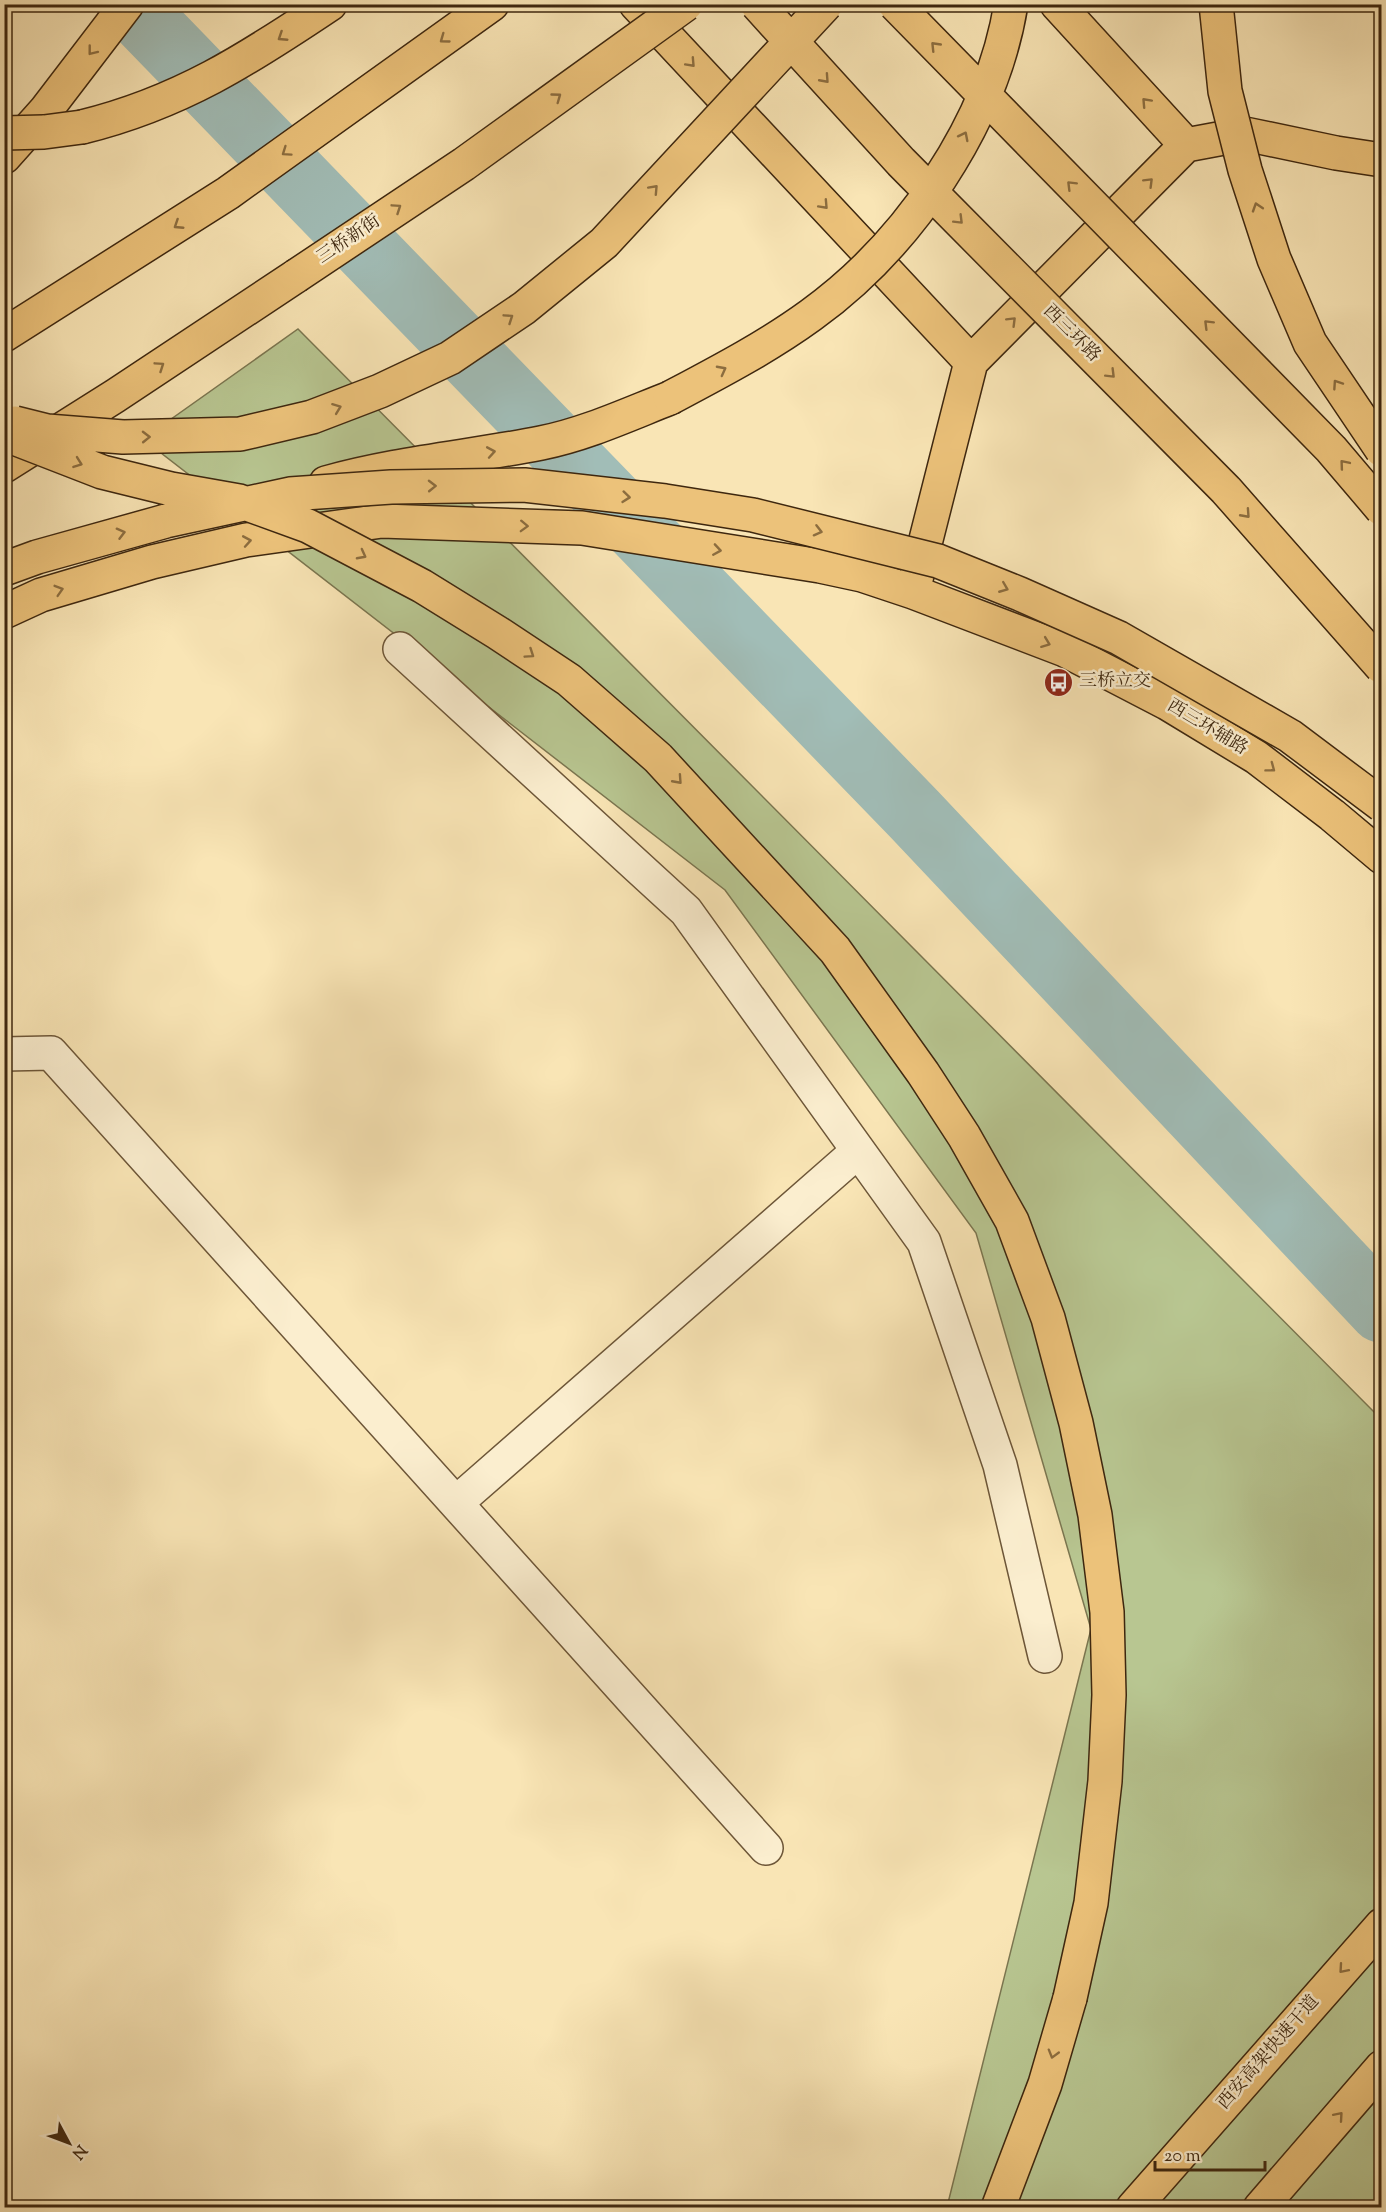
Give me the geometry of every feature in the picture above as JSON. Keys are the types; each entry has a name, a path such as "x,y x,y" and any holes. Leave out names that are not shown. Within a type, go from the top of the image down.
{"main road":[{"path":"4,157 45,110 127,4"},
{"path":"4,133 44,132 82,127 152,106 198,86 256,54 330,4"},
{"path":"4,335 228,193 492,4"},
{"path":"636,4 971,362"},
{"name":"三桥新街","path":"4,466 115,396 464,164 686,4"},
{"name":"西三环路","path":"757,4 901,162 1226,490 1382,667"},
{"path":"4,421 47,430 123,437 240,434 312,417 380,391 450,358 524,308 604,243 826,4"},
{"path":"895,4 1331,449 1382,509"},
{"path":"4,569 48,554 166,521 290,494 362,473 543,442 582,431 670,398 758,351 813,314 859,274 893,239 938,180 963,139 982,99 997,60 1011,4"},
{"path":"1057,4 1186,144"},
{"path":"1216,4 1225,91 1245,170 1274,259 1310,343 1382,450"},
{"path":"913,592 971,362 1186,144 1245,134 1336,153 1382,159"},
{"path":"4,434 102,472 171,489 239,501 308,526 422,586 569,680 658,758 834,950 880,1011 935,1091 964,1136 1012,1221 1048,1318 1076,1423 1095,1515 1107,1612 1109,1695 1105,1781 1091,1903 1070,1998 1045,2084 998,2208"},
{"path":"290,494 390,487 536,486 665,501 753,515 938,561 1119,638 1290,736 1382,805"},
{"name":"西三环辅路","path":"4,612 41,595 152,562 246,540 381,521 582,528 820,566 862,575 913,592 1065,650 1167,703 1256,757 1332,815 1382,857"},
{"name":"西安高架快速干道","path":"1133,2208 1382,1925"},
{"path":"1260,2208 1382,2067"}],"street":[{"path":"400,649 686,911 924,1242 1000,1465 1045,1656"},
{"path":"4,1053 51,1053 766,1848"},
{"path":"456,1503 858,1151"}],"green space":[{"path":"298,329 1381,1419 1381,2207 947,2207 1091,1629 976,1233 725,890 143,439"}],"waterway":[{"path":"129,4 914,814 1382,1310"}],"place":[{"name":"三桥立交","path":"1058,682"}]}
